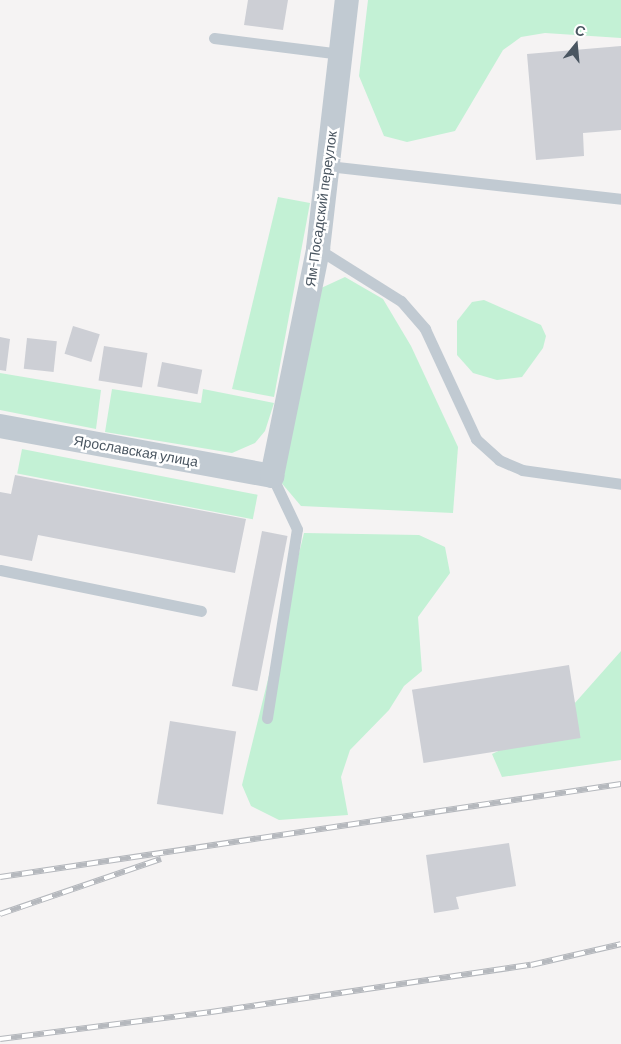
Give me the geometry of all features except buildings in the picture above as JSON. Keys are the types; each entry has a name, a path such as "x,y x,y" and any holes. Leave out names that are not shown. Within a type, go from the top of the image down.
{"street":[{"name":"Ям-Посадский переулок","path":"272,476 318,249 347,0"},
{"name":"Ярославская улица","path":"0,426 272,476"}],"lane":[{"path":"214,38 341,54"},
{"path":"328,166 621,199"},
{"path":"318,249 401,301 425,329 476,439 499,460 522,470 621,484"},
{"path":"267,718 297,529 272,476"},
{"path":"0,570 202,611"}],"green space":[{"path":"368,0 621,0 621,38 545,33 521,37 503,50 455,131 407,142 384,136 359,76"},
{"path":"278,197 310,203 274,397 232,389"},
{"path":"345,277 383,299 411,346 458,447 453,513 301,506 279,480 319,289"},
{"path":"484,300 541,325 546,336 543,348 522,377 497,380 473,373 457,355 457,321 472,302"},
{"path":"0,373 101,390 96,429 0,410"},
{"path":"112,389 201,403 203,389 274,403 265,431 255,443 232,453 105,432"},
{"path":"22,449 258,495 253,519 17,474"},
{"path":"304,533 419,535 445,547 450,573 418,617 422,671 404,686 389,710 350,750 341,777 348,815 279,820 251,806 242,785"},
{"path":"621,651 621,760 502,777 492,754 537,733 574,704"}],"railway":[{"path":"0,877 621,784"},
{"path":"0,914 161,859"},
{"path":"0,1039 211,1012 531,965 621,944"}]}
